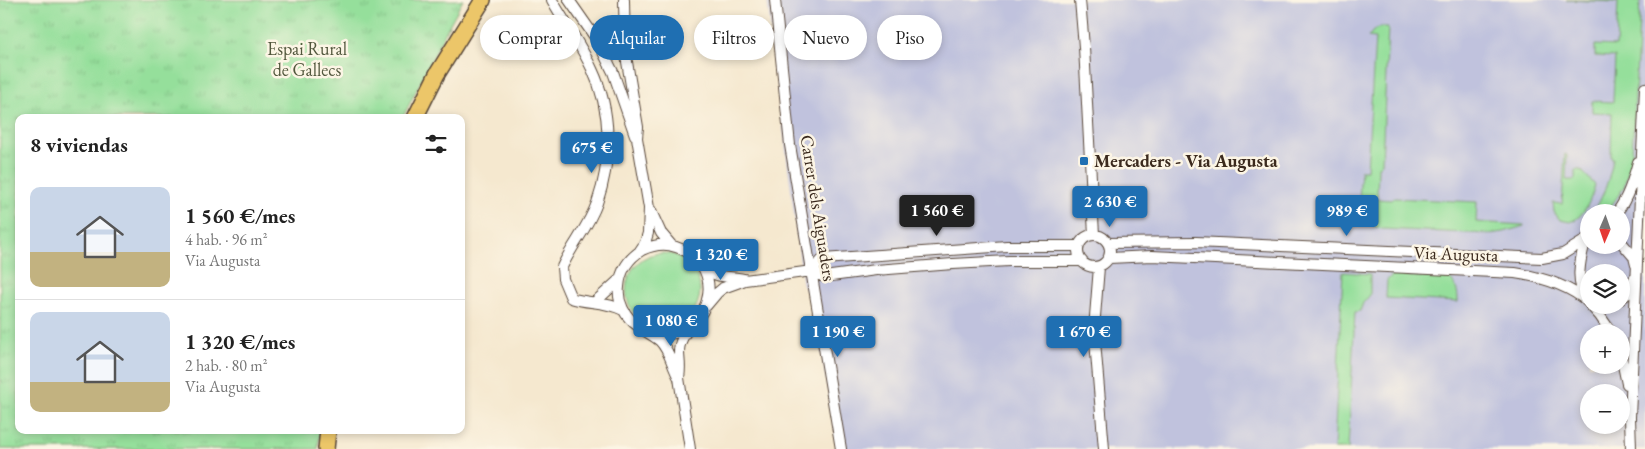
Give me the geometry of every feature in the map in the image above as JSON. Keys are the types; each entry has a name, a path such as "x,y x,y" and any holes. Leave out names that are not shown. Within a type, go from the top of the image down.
{"highway":[{"path":"417,114 438,74 483,0"},
{"path":"326,449 328,434"}],"street":[{"path":"552,0 592,68 606,112 608,143 603,179 596,205 562,267 563,279 571,298 582,302 612,305 623,310"},
{"path":"569,0 597,40 613,72 637,138"},
{"path":"595,302 619,280 627,264 645,243 648,233 650,208 637,138 638,127 625,50 624,0"},
{"name":"Carrer dels Aiguaders","path":"775,0 790,145 841,449"},
{"path":"1080,0 1094,235"},
{"path":"1631,449 1630,417 1645,88"},
{"path":"1623,204 1632,183 1643,144"},
{"path":"650,208 661,233 672,246"},
{"path":"690,449 679,378 680,344 706,306 723,288 745,280 812,271 824,277 876,270 1009,261 1082,261 1092,267 1098,267 1103,265 1109,258 1108,243 1100,236 1094,235 1085,238 1079,246 1078,252 1082,261"},
{"name":"Via Augusta","path":"1108,243 1196,242 1542,258 1563,254 1580,244"},
{"path":"639,252 654,246 672,246 683,249 713,274 745,280"},
{"path":"812,271 823,259 1007,246 1079,246"},
{"path":"1630,252 1634,257 1638,269 1630,288"},
{"name":"Via Augusta","path":"1109,258 1152,256 1515,273 1538,277 1562,286 1580,297"},
{"path":"699,261 708,282 709,290 706,306"},
{"path":"1098,267 1094,329 1104,449"},
{"name":"Via Augusta","path":"1580,267 1580,280"},
{"path":"619,280 620,300 623,310 638,327 657,335 671,334 690,327"},
{"path":"648,332 660,341 667,350 679,378"}],"shaded area":[{"path":"767,0 1645,0 1645,449 838,449 812,300 803,285 774,55 774,15 769,15"}],"green space":[{"name":"Espai Rural de Gallecs","path":"0,0 463,0 404,114 15,114 15,434 320,434 318,449 0,449"},
{"path":"1566,0 1640,0 1632,155 1624,187 1612,204 1598,204 1606,186 1612,165 1612,113 1592,112 1592,101 1613,102 1615,57 1595,56 1595,45 1616,46 1618,2"},
{"path":"1388,27 1382,163 1378,167 1377,199 1392,200 1394,198 1477,202 1476,222 1524,226 1504,232 1488,234 1382,229 1373,226 1366,220 1360,206 1360,188 1361,170 1367,170 1375,38 1368,37 1374,30"},
{"path":"1565,154 1567,155 1566,180 1575,180 1575,170 1581,170 1595,185 1588,204 1580,204 1580,216 1575,220 1570,222 1560,220 1554,212 1553,203 1562,204"},
{"path":"656,253 670,253 684,259 694,269 700,283 700,297 694,311 684,321 670,327 656,327 642,321 632,311 626,297 626,283 632,269 642,259"},
{"path":"1343,272 1370,274 1370,295 1363,303 1360,311 1355,312 1348,449 1334,449"},
{"path":"1393,275 1450,279 1457,290 1458,302 1386,298 1387,280"}],"place":[{"name":"Mercaders - Via Augusta","path":"1084,161"}]}
